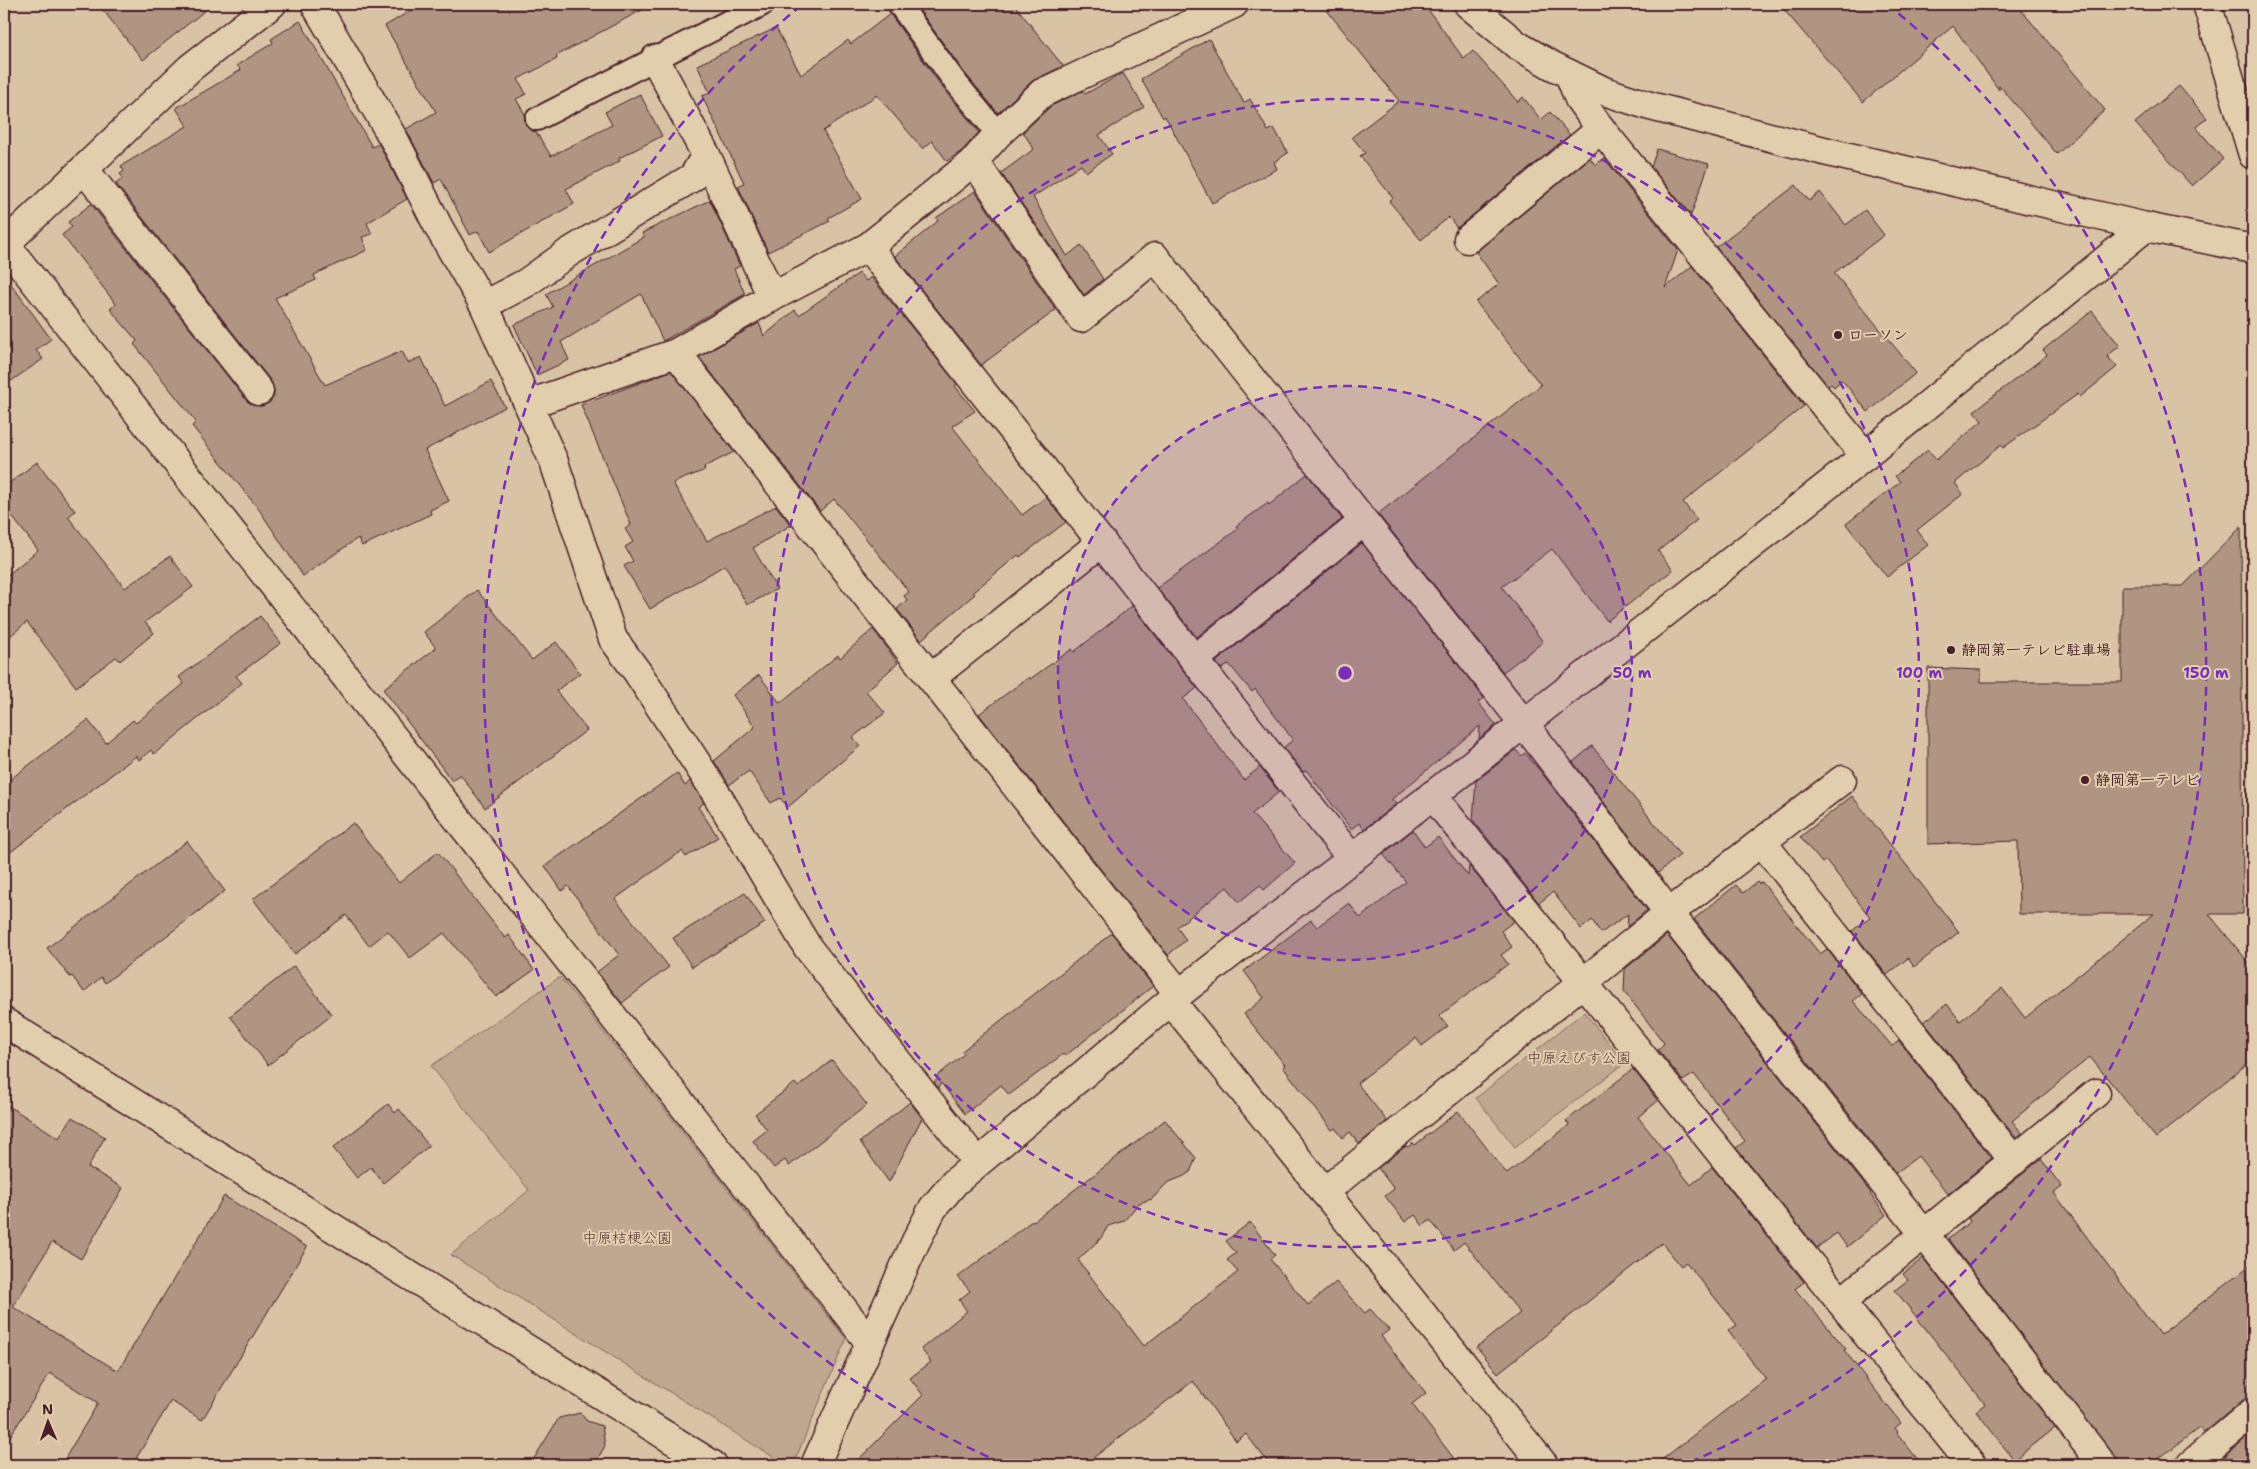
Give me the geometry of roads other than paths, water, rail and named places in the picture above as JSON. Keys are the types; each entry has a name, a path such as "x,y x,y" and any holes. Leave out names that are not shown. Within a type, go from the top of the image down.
{"street":[{"path":"272,4 190,68 4,244 870,1343"},
{"path":"316,4 396,143 439,228 484,304 554,462 613,639 638,673 711,785 808,948 977,1162"},
{"path":"529,404 676,353 772,297 868,246 974,161 998,134 1042,93 1234,4"},
{"path":"1468,4 1517,45 1604,92 1667,111 1828,152 2146,227 2253,249"},
{"path":"2206,4 2253,155"},
{"path":"656,59 706,155 772,297"},
{"path":"1569,74 1579,99 1601,129 1865,456"},
{"path":"1468,239 1601,129"},
{"path":"484,304 526,283 568,253 693,177 706,155"},
{"path":"974,161 1081,318 1155,257 1363,522 1525,724 1669,913 1924,1234 2103,1465"},
{"path":"84,169 259,391"},
{"path":"815,1465 916,1241 933,1208 977,1162 1175,997 1865,456 2146,227"},
{"path":"868,246 1352,859"},
{"path":"676,353 930,678 1324,1192 1544,1465"},
{"path":"1195,659 1363,522"},
{"path":"930,678 1102,542"},
{"path":"1324,1192 1584,984 1669,913 1842,780"},
{"path":"1432,795 1972,1465"},
{"path":"1762,842 2014,1161"},
{"path":"4,1022 713,1465"},
{"path":"1841,1302 2096,1093"},
{"path":"2190,1465 2253,1412"}],"lane":[{"path":"537,119 763,4"},
{"path":"899,4 953,79 998,134"}],"place":[{"name":"ローソン","path":"1838,335"},
{"name":"静岡第一テレビ駐車場","path":"1951,650"},
{"name":"静岡第一テレビ","path":"2085,780"}],"park label":[{"name":"中原えびす公園","path":"1579,1058"},
{"name":"中原桔梗公園","path":"627,1238"}]}
